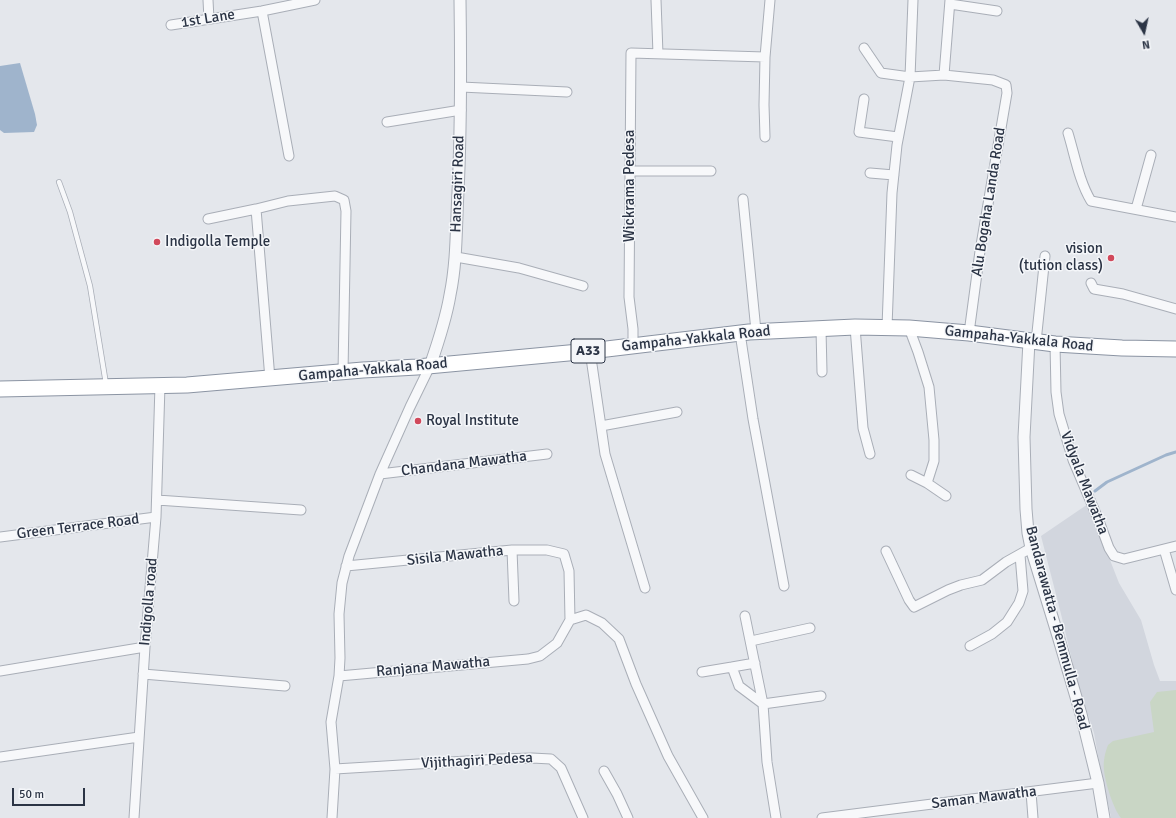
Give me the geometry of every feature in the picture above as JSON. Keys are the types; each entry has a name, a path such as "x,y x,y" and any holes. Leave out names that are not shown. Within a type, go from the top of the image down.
{"highway":[{"name":"Gampaha-Yakkala Road","path":"0,389 187,385 270,379 590,351 740,333 855,327 909,328 969,333 1055,344 1122,348 1176,349"}],"street":[{"path":"208,0 209,19"},
{"name":"1st Lane","path":"171,25 262,11 315,0"},
{"name":"Hansagiri Road","path":"430,366 445,320 456,257 461,110 460,0"},
{"path":"656,0 658,54 765,57"},
{"path":"765,137 765,57 770,0"},
{"path":"887,327 889,252 894,175 898,137 910,77 912,0"},
{"path":"864,48 881,73 910,77 944,76 950,2 997,11"},
{"path":"262,11 289,156"},
{"name":"Wickrama Pedesa","path":"633,346 633,329 629,297 630,53 658,54"},
{"name":"Alu Bogaha Landa Road","path":"944,76 993,80 1006,85 1007,93 980,251 969,333"},
{"path":"461,86 567,92"},
{"path":"864,99 859,132 898,137"},
{"path":"387,122 461,110"},
{"path":"1068,133 1086,193 1091,201 1176,217"},
{"path":"1136,209 1151,155"},
{"path":"630,171 711,171"},
{"path":"870,173 894,175"},
{"path":"208,219 288,201 335,196 344,200 346,211 343,372"},
{"path":"743,199 756,332"},
{"path":"256,209 270,379"},
{"path":"1032,341 1045,256"},
{"path":"456,257 519,268 583,286"},
{"path":"1090,283 1094,289 1123,294 1176,309"},
{"path":"855,327 863,428 870,454"},
{"path":"909,328 929,387 934,440 934,461 927,483"},
{"path":"821,329 822,372"},
{"path":"740,333 753,419 784,586"},
{"name":"Bandarawatta - Bemmulla - Road","path":"1032,341 1024,437 1028,533 1031,548 1081,714 1098,783 1104,818"},
{"name":"Vidyala Mawatha","path":"1055,344 1056,392 1059,414 1065,437 1109,548 1114,556 1124,559 1176,546"},
{"path":"590,351 607,461 645,588"},
{"path":"332,818 335,769 331,722 339,676 339,614 342,583 346,566 380,474 430,366"},
{"name":"Indigolla road","path":"134,818 143,674 156,517 160,385"},
{"path":"601,426 677,412"},
{"name":"Chandana Mawatha","path":"380,474 548,454"},
{"path":"912,475 946,496"},
{"path":"156,500 301,510"},
{"name":"Green Terrace Road","path":"0,537 156,517"},
{"path":"886,551 909,600 914,607 948,590 982,580 1006,562 1031,548"},
{"path":"1164,549 1176,590"},
{"path":"512,550 514,601"},
{"name":"Sisila Mawatha","path":"346,566 512,550 547,550 564,554 569,571 570,620"},
{"path":"970,646 992,634 1006,622 1019,603 1023,590 1020,555"},
{"path":"570,620 586,615 602,623 619,639 636,684 668,756 703,818"},
{"path":"745,616 763,704 767,762 776,818"},
{"name":"Ranjana Mawatha","path":"339,676 540,656 557,643 570,620"},
{"path":"750,640 810,628"},
{"path":"0,671 145,647"},
{"path":"702,672 755,663"},
{"path":"732,667 739,686 763,704 821,696"},
{"path":"143,674 285,686"},
{"path":"0,757 139,737"},
{"name":"Vijithagiri Pedesa","path":"335,769 500,759 551,759 561,768 583,818"},
{"path":"604,771 628,818"},
{"name":"Saman Mawatha","path":"822,818 882,814 1098,783"},
{"path":"1031,792 1033,818"}],"lane":[{"path":"59,182 70,212 90,286 107,387"}],"shaded area":[{"path":"1088,504 1119,583 1141,620 1160,681 1176,681 1176,818 1111,818 1094,733 1077,681 1041,536"}],"green space":[{"path":"1176,690 1176,818 1121,818 1112,802 1105,775 1104,760 1108,745 1113,741 1154,732 1150,702 1157,692"}],"water":[{"path":"20,63 37,125 34,132 4,133 0,130 0,66"}],"waterway":[{"path":"1095,491 1107,482 1166,455 1176,452"}],"place":[{"name":"Indigolla Temple","path":"157,242"},
{"name":"vision (tution class)","path":"1111,258"},
{"name":"Royal Institute","path":"418,421"}]}
